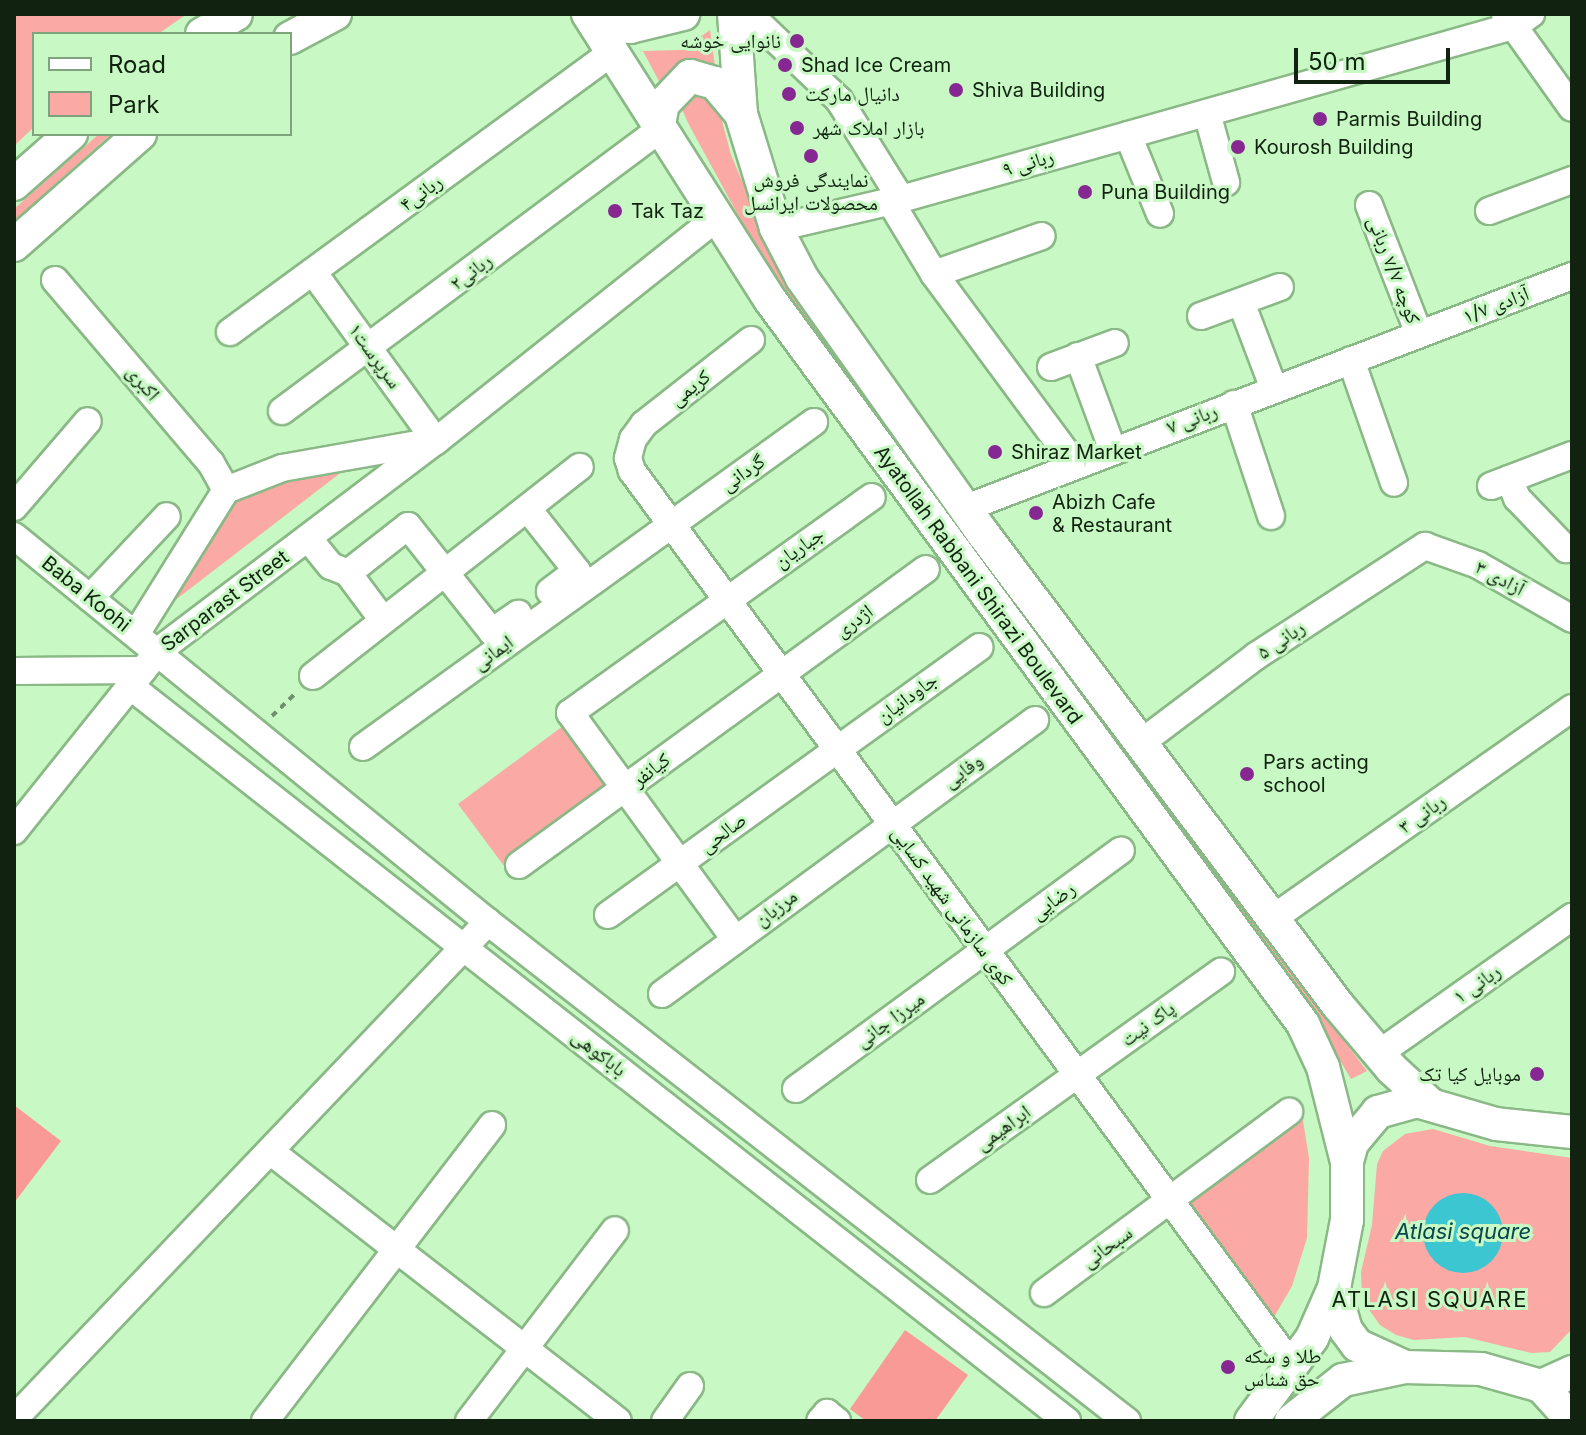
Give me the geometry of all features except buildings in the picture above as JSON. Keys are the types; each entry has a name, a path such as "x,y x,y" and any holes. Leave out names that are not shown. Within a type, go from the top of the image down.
{"main road":[{"path":"205,32 236,14"},
{"path":"292,37 335,14"},
{"path":"588,14 630,27 652,25 683,14"},
{"name":"Ayatollah Rabbani Shirazi Boulevard","path":"588,14 658,131 716,218 1025,651 1303,1024 1323,1067 1347,1162"},
{"name":"Ayatollah Rabbani Shirazi Boulevard","path":"734,14 741,114 776,228 833,326 1056,631 1337,1004 1430,1104"},
{"path":"658,131 663,104 690,76 715,83 741,114"},
{"path":"14,184 69,136"},
{"path":"14,245 138,136"},
{"path":"1025,651 1056,631"},
{"path":"1251,1421 1293,1367 1334,1288 1347,1220 1347,1162 1352,1143 1378,1112 1417,1101 1496,1124 1570,1131"},
{"path":"1334,1288 1346,1330 1357,1345 1405,1367"},
{"path":"1291,1421 1343,1380 1405,1367 1481,1369 1541,1386 1572,1420"},
{"path":"1541,1386 1572,1372"}],"street":[{"path":"749,14 839,100 934,274 1074,463"},
{"path":"1516,18 1572,108"},
{"name":"ربانی ۹","path":"776,228 895,200 1207,113 1516,18"},
{"name":"ربانی۴","path":"230,332 611,53"},
{"path":"1207,113 1226,182"},
{"name":"ربانی۲","path":"282,411 658,131"},
{"path":"1128,135 1160,214"},
{"path":"1489,211 1572,180"},
{"name":"کوچه ۷/۷ ربانی","path":"1369,205 1419,334"},
{"name":"Sarparast Street","path":"14,831 144,669 716,218"},
{"path":"934,274 1042,236"},
{"name":"سرپرست۱","path":"313,272 436,441"},
{"name":"آزادی ۱/۷","path":"1419,334 1572,276"},
{"name":"اکبری","path":"55,280 211,463 226,490"},
{"path":"1201,316 1280,287"},
{"path":"1241,302 1274,389"},
{"name":"ربانی ۷","path":"966,508 1112,448 1419,334"},
{"name":"کریمی","path":"633,439 644,424 751,340"},
{"path":"1051,367 1115,343"},
{"path":"1078,356 1112,448"},
{"path":"1351,360 1394,483"},
{"path":"1234,404 1271,516"},
{"path":"14,507 88,421"},
{"name":"گردانی","path":"672,523 814,422"},
{"name":"کوی سازمانی شهید کسایی","path":"633,439 628,458 632,471 1293,1367"},
{"name":"Sarparast Street","path":"136,634 226,490 282,468 436,441"},
{"path":"1566,549 1500,482 1572,455"},
{"path":"313,676 580,467"},
{"name":"جباریان","path":"626,789 570,713 872,497"},
{"path":"348,573 408,526 446,570 492,632 577,571 528,509"},
{"path":"90,598 167,516"},
{"name":"ایمانی","path":"363,747 672,523"},
{"name":"Baba Koohi","path":"14,536 136,634 144,669"},
{"path":"308,538 331,566 348,573 383,620"},
{"name":"۳ آزادی","path":"1425,546 1478,565 1572,619"},
{"name":"ربانی ۵","path":"1142,742 1256,656 1425,546"},
{"name":"اژدری","path":"782,673 926,569"},
{"name":"جاودانیان","path":"836,749 979,647"},
{"path":"15,673 144,669 255,734 488,922 1127,1421"},
{"name":"باباکوهی","path":"144,669 1067,1421"},
{"name":"کیانفر","path":"519,865 782,673"},
{"name":"ربانی ۳","path":"1272,919 1572,708"},
{"name":"وفایی","path":"891,823 1035,720"},
{"name":"صالحی","path":"608,915 681,865 836,749"},
{"path":"626,789 735,939"},
{"name":"مرزبان","path":"662,994 891,823"},
{"name":"رضایی","path":"985,951 1121,850"},
{"name":"ربانی ۱","path":"1381,1052 1572,917"},
{"path":"20,1402 270,1151 488,922"},
{"name":"میرزا جانی","path":"796,1089 985,951"},
{"name":"پاک نیت","path":"1076,1076 1221,972"},
{"name":"ابراهیمی","path":"930,1180 1076,1076"},
{"name":"سبحانی","path":"1044,1293 1289,1112"},
{"path":"265,1421 492,1125"},
{"path":"270,1151 618,1421"},
{"path":"469,1421 615,1230"},
{"path":"665,1421 690,1386"},
{"path":"820,1421 827,1413 837,1421"}],"path":[{"path":"255,734 313,676"}],"green space":[{"path":"14,14 187,14 161,32 32,32 32,129 14,146"},
{"path":"710,30 715,66 679,63 661,85 643,51 682,50"},
{"path":"686,86 717,102 731,155 780,270 1027,612 1018,611 773,279 688,123 676,95"},
{"path":"97,136 109,136 14,221 14,209"},
{"path":"352,464 161,611 229,496"},
{"path":"1061,658 1367,1071 1351,1079 1312,1013 1053,662"},
{"path":"567,723 613,785 504,866 458,804"},
{"path":"1302,1114 1309,1158 1307,1238 1292,1286 1270,1324 1183,1203"},
{"path":"1433,1129 1490,1146 1572,1158 1572,1329 1550,1352 1531,1353 1465,1337 1414,1340 1396,1335 1380,1325 1362,1300 1361,1272 1372,1225 1377,1164 1383,1151 1405,1134"}],"shaded area":[{"path":"14,1105 61,1141 14,1203"},
{"path":"905,1330 968,1375 935,1421 866,1421 850,1409"}],"water":[{"name":"Atlasi square","path":"1463,1193 1478,1196 1491,1205 1500,1218 1503,1233 1500,1248 1491,1261 1478,1270 1463,1273 1448,1270 1435,1261 1426,1248 1423,1233 1426,1218 1435,1205 1448,1196"}],"place":[{"name":"نانوایی خوشه","path":"797,41"},
{"name":"Shad Ice Cream","path":"785,65"},
{"name":"Shiva Building","path":"956,90"},
{"name":"دانیال مارکت","path":"789,94"},
{"name":"Parmis Building","path":"1320,119"},
{"name":"بازار املاک شهر","path":"797,128"},
{"name":"Kourosh Building","path":"1238,147"},
{"name":"نمایندگی فروش محصولات ایرانسل","path":"811,156"},
{"name":"Puna Building","path":"1085,192"},
{"name":"Tak Taz","path":"615,211"},
{"name":"Shiraz Market","path":"995,452"},
{"name":"Abizh Cafe & Restaurant","path":"1036,513"},
{"name":"Pars acting school","path":"1247,774"},
{"name":"موبایل کیا تک","path":"1537,1074"},
{"name":"طلا و سکه حق شناس","path":"1228,1367"}],"district":[{"name":"ATLASI SQUARE","path":"1430,1300"}]}
